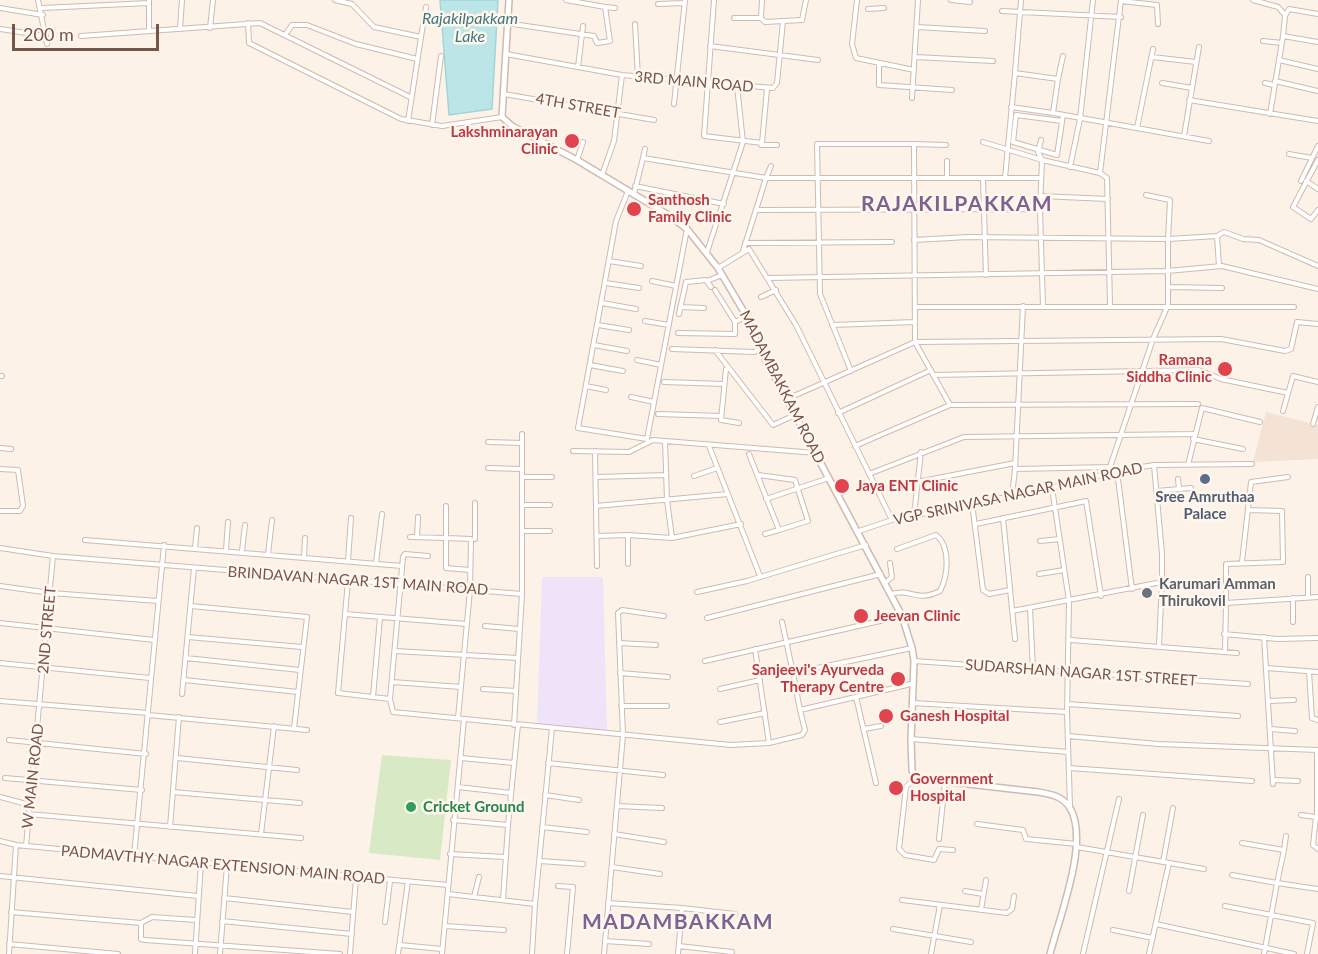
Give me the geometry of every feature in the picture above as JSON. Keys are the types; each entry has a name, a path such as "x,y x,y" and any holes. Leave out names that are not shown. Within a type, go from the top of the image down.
{"street":[{"path":"38,0 42,8 47,44"},
{"path":"78,0 78,6"},
{"path":"180,29 182,0"},
{"path":"210,28 213,0"},
{"path":"335,0 351,4 374,27 421,37"},
{"path":"248,23 249,43 408,121 450,126 502,117 509,0"},
{"path":"566,0 615,8"},
{"path":"599,6 600,0"},
{"path":"714,0 706,83 704,136 760,146 777,145"},
{"path":"762,0 762,18"},
{"path":"734,18 762,18 765,22 804,18 806,0"},
{"path":"857,0 852,53 860,61 914,70"},
{"path":"878,0 878,8"},
{"path":"912,98 918,0"},
{"path":"951,0 970,2"},
{"path":"1005,178 1021,0"},
{"path":"1070,167 1080,119 1093,0"},
{"path":"1158,24 1159,0"},
{"path":"1253,0 1278,7 1285,16"},
{"path":"1100,172 1121,1 1158,6"},
{"path":"42,8 110,2 149,2 149,31"},
{"path":"658,4 684,2 674,104"},
{"path":"408,121 426,7"},
{"path":"506,23 594,36 597,42 610,41 605,7"},
{"path":"0,8 43,15"},
{"path":"868,9 884,8"},
{"path":"1270,114 1285,16 1289,9 1318,14"},
{"path":"1002,11 1120,17"},
{"name":"3RD MAIN ROAD","path":"506,54 622,75 767,89 776,86 783,21"},
{"path":"81,36 260,23 410,97"},
{"path":"634,24 638,77"},
{"path":"285,35 292,25 307,25 356,44 417,59"},
{"path":"578,67 583,26"},
{"path":"917,27 985,31"},
{"path":"0,29 46,36"},
{"path":"1283,36 1318,42"},
{"path":"1263,41 1282,43"},
{"path":"710,46 818,60"},
{"path":"1184,136 1199,47"},
{"path":"1137,128 1154,49"},
{"path":"432,125 441,56"},
{"path":"1053,113 1063,56"},
{"path":"915,57 993,61"},
{"path":"1152,57 1196,62"},
{"path":"1279,60 1318,69"},
{"path":"879,64 879,85 952,90"},
{"path":"1015,73 1058,79"},
{"path":"602,175 612,149 619,113 622,75"},
{"path":"1162,83 1192,88"},
{"path":"1264,83 1318,91"},
{"path":"707,252 743,142 737,86"},
{"path":"760,146 767,89"},
{"name":"4TH STREET","path":"502,93 654,120"},
{"path":"1190,100 1318,121"},
{"path":"1011,107 1209,141"},
{"path":"1062,121 1016,115 1013,142 1057,155 1063,116"},
{"name":"MADAMBAKKAM ROAD","path":"502,117 512,126 577,160 687,229 722,274 902,616 914,661 911,684 911,739 912,771 915,778"},
{"path":"1041,140 1038,150 1042,160 1040,239 1043,306"},
{"path":"577,160 583,142"},
{"path":"983,142 1042,160 1100,172 1108,180 1110,305"},
{"path":"851,371 820,294 817,144 946,145"},
{"path":"914,144 915,342 950,405"},
{"path":"1318,148 1293,207 1311,219 1318,210"},
{"path":"645,149 635,186 616,221 577,426 580,429 647,439 687,229"},
{"path":"1289,153 1312,158"},
{"path":"643,158 734,175 766,178 1041,178"},
{"path":"1303,181 1318,160"},
{"path":"947,161 947,178"},
{"path":"744,251 771,166"},
{"path":"983,178 986,275"},
{"path":"1303,181 1318,189"},
{"path":"635,186 724,204"},
{"path":"1111,474 1110,467 1153,339 1168,305 1170,200 1146,195"},
{"path":"1040,196 1108,199"},
{"path":"757,210 1040,209"},
{"path":"914,240 1168,239 1217,236 1221,232 1243,239 1259,240 1318,266"},
{"path":"1217,236 1220,266"},
{"path":"745,243 892,242"},
{"path":"718,268 749,249 752,244"},
{"path":"749,249 776,290 892,520"},
{"path":"609,261 641,266"},
{"path":"768,278 1167,271 1220,266 1318,289"},
{"path":"679,314 686,282 707,281 722,274"},
{"path":"652,281 676,286"},
{"path":"678,333 735,334 735,322 707,281"},
{"path":"606,283 639,288"},
{"path":"1167,287 1222,288"},
{"path":"762,297 776,290"},
{"path":"602,303 636,309"},
{"path":"915,307 1110,305 1294,307"},
{"path":"1012,495 1020,404 1023,306"},
{"path":"680,307 704,308"},
{"path":"735,322 746,317"},
{"path":"645,321 669,325"},
{"path":"832,325 915,322"},
{"path":"787,399 915,342 1221,339 1285,351 1291,350 1297,322 1318,324"},
{"path":"598,325 629,330"},
{"path":"594,345 627,351"},
{"path":"672,349 754,352 760,349"},
{"path":"715,350 726,368 773,425 796,415"},
{"path":"638,360 661,365"},
{"path":"590,365 623,371"},
{"path":"726,368 721,416 723,422 739,423"},
{"path":"838,413 932,372 1200,370 1221,378 1287,393"},
{"path":"1283,411 1294,375 1318,382"},
{"path":"664,382 724,384"},
{"path":"586,386 606,390"},
{"path":"631,397 654,402"},
{"path":"855,446 950,405 1198,404"},
{"path":"1313,424 1318,407"},
{"path":"1188,465 1202,408 1260,422"},
{"path":"658,414 721,416"},
{"path":"503,900 514,763 522,594 522,434"},
{"path":"869,474 964,437 1122,435 1194,437 1244,449"},
{"path":"573,451 629,452 653,440 816,453"},
{"path":"665,441 667,500 672,538"},
{"path":"488,442 522,443"},
{"path":"709,446 760,576"},
{"path":"0,448 11,448"},
{"path":"595,451 597,566"},
{"path":"914,515 921,452"},
{"path":"749,454 779,530"},
{"path":"917,482 1015,463"},
{"name":"VGP SRINIVASA NAGAR MAIN ROAD","path":"859,531 892,520 1052,488 1117,471 1154,465 1252,464"},
{"path":"1154,465 1162,582 1159,645"},
{"path":"1015,469 1110,467"},
{"path":"488,468 521,469"},
{"path":"694,476 717,468"},
{"path":"0,469 18,470 23,506 20,511 0,511"},
{"path":"1117,471 1132,589"},
{"path":"596,477 666,475"},
{"path":"758,475 795,480 808,521 765,534"},
{"path":"522,477 552,477"},
{"path":"1242,562 1251,482 1288,477"},
{"path":"766,499 829,478"},
{"path":"1178,479 1179,489"},
{"path":"1050,954 1077,845 1076,823 1070,807 1068,752 1067,712 1071,640 1069,601 1052,488"},
{"path":"1157,490 1191,488"},
{"path":"596,507 728,494"},
{"path":"976,524 1088,502 1101,596"},
{"path":"400,945 442,952 453,820 461,758 461,687 470,570 475,539 475,503"},
{"path":"972,503 984,592 1010,590"},
{"path":"522,505 549,505"},
{"path":"446,506 446,568 470,570"},
{"path":"1225,651 1225,566 1227,562 1283,562 1282,511 1248,510"},
{"path":"376,563 382,514"},
{"path":"417,537 418,517"},
{"path":"348,561 351,518"},
{"path":"1003,518 1015,639"},
{"path":"268,554 272,520"},
{"path":"226,550 228,522"},
{"path":"597,536 628,535 672,538 741,524"},
{"path":"242,551 245,525"},
{"path":"195,548 197,528"},
{"path":"522,531 550,531"},
{"path":"628,535 628,564"},
{"path":"891,594 902,591 916,597 931,596 940,591 947,573 944,546 936,535 897,549"},
{"path":"410,537 475,539"},
{"path":"304,557 306,538"},
{"path":"1040,541 1059,539"},
{"path":"86,540 242,551 402,566"},
{"path":"134,856 140,824 150,678 164,545"},
{"path":"697,591 760,576 866,545"},
{"name":"BRINDAVAN NAGAR 1ST MAIN ROAD","path":"0,548 53,556 522,594"},
{"path":"428,556 405,554 402,566 390,699 393,712 731,745 770,743 803,734 782,622"},
{"name":"2ND STREET","path":"41,705 53,556"},
{"path":"885,583 892,577 890,563"},
{"path":"182,694 194,568"},
{"path":"1039,574 1064,570"},
{"path":"707,618 881,574"},
{"path":"1308,577 1308,597"},
{"path":"348,581 338,693 390,699"},
{"path":"1012,611 1101,596 1162,582"},
{"path":"0,586 51,593 158,601"},
{"path":"1161,600 1226,603 1318,597"},
{"path":"1293,598 1293,622"},
{"path":"191,606 307,617 294,728"},
{"path":"1029,608 1033,670"},
{"path":"604,954 623,735 618,613 622,610 664,616"},
{"path":"345,614 467,624"},
{"path":"705,661 902,616"},
{"path":"373,697 380,617"},
{"path":"0,623 47,630 154,640"},
{"path":"485,626 519,629"},
{"path":"1224,634 1318,638"},
{"path":"188,637 302,647"},
{"path":"1264,637 1273,749 1273,782 1298,781"},
{"path":"1071,640 1159,645 1237,653"},
{"path":"619,643 656,645"},
{"path":"793,673 912,648"},
{"path":"755,650 770,743"},
{"path":"395,651 519,658"},
{"path":"186,658 300,670"},
{"name":"SUDARSHAN NAGAR 1ST STREET","path":"914,661 1248,684"},
{"path":"0,663 150,678"},
{"path":"1267,668 1318,672"},
{"path":"1310,672 1312,718 1318,720"},
{"path":"620,673 668,676"},
{"path":"184,680 298,692"},
{"path":"720,689 760,680"},
{"path":"392,682 461,687"},
{"path":"800,710 911,684"},
{"path":"483,689 516,691"},
{"path":"856,697 876,783"},
{"path":"1268,701 1294,700"},
{"path":"0,701 307,730"},
{"path":"911,703 1067,712"},
{"path":"1068,704 1238,716"},
{"name":"W MAIN ROAD","path":"26,846 41,705"},
{"path":"621,706 667,706"},
{"path":"720,722 765,712"},
{"path":"170,827 179,717"},
{"path":"261,834 274,726"},
{"path":"864,729 881,726"},
{"path":"532,954 552,728"},
{"path":"1271,729 1295,731"},
{"path":"1068,736 1317,750 1317,818 1313,845 1318,849"},
{"path":"911,739 1068,752"},
{"path":"9,740 146,754"},
{"path":"177,758 297,770"},
{"path":"461,758 514,763"},
{"path":"548,763 663,774"},
{"path":"1069,768 1252,781"},
{"path":"5,778 142,790"},
{"path":"953,850 939,849 934,860 905,855 899,849 906,787 915,778 1038,792 1057,796 1070,807"},
{"path":"939,839 945,782"},
{"path":"458,787 512,793"},
{"path":"173,792 300,803"},
{"path":"545,795 579,800"},
{"path":"0,797 30,805"},
{"path":"1083,954 1119,799"},
{"path":"616,806 662,808"},
{"path":"1163,862 1173,808"},
{"path":"28,814 301,838"},
{"path":"1129,891 1143,815"},
{"path":"1301,815 1317,818"},
{"path":"453,820 508,825"},
{"path":"977,824 1022,829 1026,839 1077,845 1204,869"},
{"path":"542,827 587,832"},
{"path":"614,834 664,842"},
{"path":"1264,954 1286,836"},
{"name":"PADMAVTHY NAGAR EXTENSION MAIN ROAD","path":"0,841 16,846 448,885"},
{"path":"1242,843 1284,850"},
{"path":"9,954 16,846"},
{"path":"450,854 505,857"},
{"path":"540,861 583,864"},
{"path":"195,954 201,862"},
{"path":"1149,954 1169,863"},
{"path":"220,954 226,865"},
{"path":"612,867 660,874"},
{"path":"1232,874 1318,889"},
{"path":"0,876 198,896"},
{"path":"474,897 479,877"},
{"path":"350,954 356,878"},
{"path":"981,910 986,880"},
{"path":"385,922 390,881"},
{"path":"399,954 408,882"},
{"path":"558,886 573,887 567,954"},
{"path":"964,891 983,894"},
{"path":"448,894 535,904"},
{"path":"902,900 1009,912 1014,896"},
{"path":"224,898 353,912"},
{"path":"609,903 735,914"},
{"path":"931,954 940,905"},
{"path":"1225,906 1314,923 1307,954"},
{"path":"678,954 682,908"},
{"path":"11,912 141,923 152,917 196,920"},
{"path":"222,921 352,934"},
{"path":"141,923 141,939 340,954"},
{"path":"1156,924 1294,954"},
{"path":"445,926 504,930"},
{"path":"893,929 971,942"},
{"path":"1113,930 1153,938"},
{"path":"605,941 649,944"},
{"path":"9,944 117,954"},
{"path":"678,945 732,952"}],"shaded area":[{"path":"1266,412 1318,425 1318,459 1253,462"},
{"path":"542,577 603,577 607,733 537,727"}],"green space":[{"name":"Cricket Ground","path":"382,755 451,760 440,860 369,853"}],"water":[{"name":"Rajakilpakkam Lake","path":"440,0 498,0 492,109 449,115"}],"place":[{"name":"Lakshminarayan Clinic","path":"572,141"},
{"name":"Santhosh Family Clinic","path":"634,209"},
{"name":"Ramana Siddha Clinic","path":"1225,369"},
{"name":"Sree Amruthaa Palace","path":"1205,479"},
{"name":"Jaya ENT Clinic","path":"842,486"},
{"name":"Karumari Amman Thirukovil","path":"1147,593"},
{"name":"Jeevan Clinic","path":"861,616"},
{"name":"Sanjeevi's Ayurveda Therapy Centre","path":"898,679"},
{"name":"Ganesh Hospital","path":"886,716"},
{"name":"Government Hospital","path":"896,788"},
{"name":"Cricket Ground","path":"411,807"}],"district":[{"name":"RAJAKILPAKKAM","path":"957,204"},
{"name":"MADAMBAKKAM","path":"678,922"}]}
